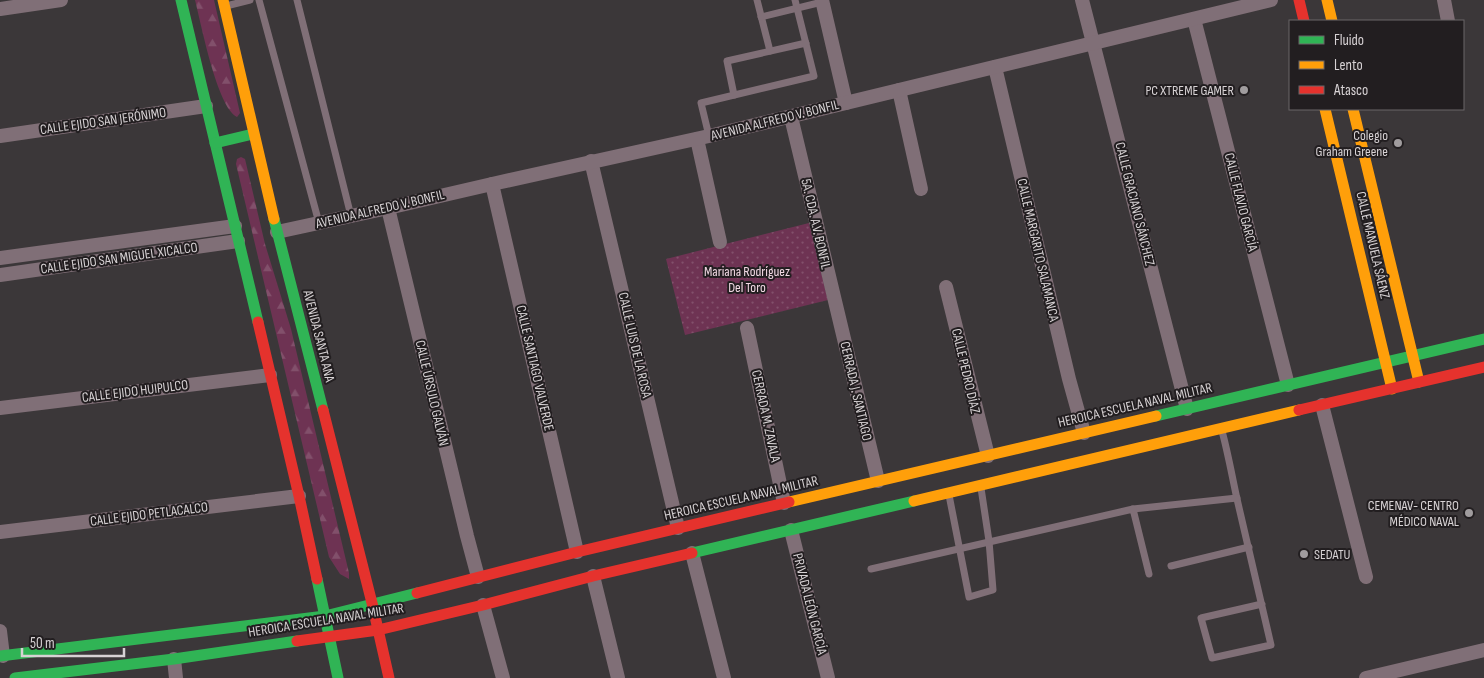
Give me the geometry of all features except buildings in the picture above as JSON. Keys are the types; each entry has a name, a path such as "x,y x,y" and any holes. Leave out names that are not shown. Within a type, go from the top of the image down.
{"main road":[{"path":"181,0 299,496 338,678"},
{"path":"1299,0 1304,20"},
{"path":"1327,0 1332,20"},
{"name":"AVENIDA SANTA ANA","path":"224,3 253,134 372,603 389,678"},
{"name":"CALLE MANUELA SÁENZ","path":"1325,110 1392,389"},
{"name":"CALLE MANUELA SÁENZ","path":"1353,110 1419,382"},
{"path":"215,143 253,134"},
{"name":"HEROICA ESCUELA NAVAL MILITAR","path":"2,656 324,616 577,552 1484,339"},
{"name":"HEROICA ESCUELA NAVAL MILITAR","path":"15,678 174,659 378,630 593,576 1484,367"}],"street":[{"path":"0,9 61,0"},
{"name":"CALLE GRACIANO SÁNCHEZ","path":"1082,0 1187,409"},
{"name":"AVENIDA ALFREDO V. BONFIL","path":"277,232 703,138 1271,0"},
{"path":"1444,0 1448,20"},
{"path":"822,1 846,103"},
{"name":"CALLE FLAVIO GARCÍA","path":"1194,19 1288,385"},
{"name":"CALLE MARGARITO SALAMANCA","path":"995,67 1069,379 1084,433"},
{"path":"899,90 922,189"},
{"name":"CALLE EJIDO SAN JERÓNIMO","path":"0,136 206,106"},
{"name":"5A. CDA. A.V. BONFIL","path":"791,117 834,300"},
{"path":"703,138 720,242"},
{"name":"CALLE LUIS DE LA ROSA","path":"592,161 678,528"},
{"name":"CALLE SANTIAGO VALVERDE","path":"492,184 577,552"},
{"name":"CALLE ÚRSULO GALVÁN","path":"388,208 478,577"},
{"name":"CALLE EJIDO SAN MIGUEL XICALCO","path":"0,258 235,226"},
{"name":"CALLE EJIDO SAN MIGUEL XICALCO","path":"0,275 238,241"},
{"name":"CALLE PEDRO DÍAZ","path":"946,286 988,456"},
{"name":"CERRADA J. SANTIAGO","path":"834,300 878,481"},
{"name":"CERRADA M. ZAVALA","path":"747,328 784,503"},
{"name":"CALLE EJIDO HUIPULCO","path":"0,408 270,375"},
{"path":"1322,405 1366,577"},
{"name":"CALLE EJIDO PETLACALCO","path":"0,532 299,496"},
{"name":"PRIVADA LEÓN GARCÍA","path":"791,530 828,678"},
{"path":"692,553 724,678"},
{"path":"593,576 618,678"},
{"path":"483,605 503,678"},
{"path":"0,631 2,656"},
{"path":"1366,678 1382,676 1484,650"},
{"path":"174,659 176,678"}],"lane":[{"path":"224,3 250,0"},
{"path":"258,0 319,223"},
{"path":"297,0 351,216"},
{"path":"758,0 770,51"},
{"path":"703,138 701,104 814,76 795,0"},
{"path":"761,17 822,1"},
{"path":"734,96 727,61 806,43"},
{"path":"1221,429 1228,452 1237,498 1262,604 1271,645 1212,658 1201,618 1262,604"},
{"path":"949,492 969,597 993,590 989,541 980,485"},
{"path":"871,569 1133,509 1237,498"},
{"path":"1133,509 1149,574"},
{"path":"1171,566 1248,547"}],"green space":[{"path":"195,0 214,0 240,113 237,117 223,98 217,82"},
{"path":"241,157 245,159 265,244 291,329 349,579 340,574 329,557 236,164 237,159"},
{"name":"Mariana Rodríguez Del Toro","path":"809,223 828,300 685,335 666,259"}],"traffic: fast":[{"path":"181,0 258,322"},
{"path":"215,143 253,134"},
{"path":"274,219 323,410"},
{"path":"1156,416 1484,339"},
{"path":"692,553 914,501"},
{"path":"317,579 338,678"},
{"path":"0,656 325,616 417,593"},
{"path":"15,678 174,659 297,641"}],"traffic: slow":[{"path":"223,0 274,219"},
{"path":"1327,0 1332,20"},
{"path":"1325,110 1392,389"},
{"path":"1353,110 1419,382"},
{"path":"914,501 1299,410"},
{"path":"789,502 1156,416"}],"traffic: jam":[{"path":"1299,0 1304,20"},
{"path":"258,322 317,579"},
{"path":"1299,410 1484,367"},
{"path":"323,410 389,678"},
{"path":"417,593 577,552 789,502"},
{"path":"297,641 378,630 692,553"}],"place":[{"name":"PC XTREME GAMER","path":"1244,90"},
{"name":"Colegio Graham Greene","path":"1398,143"},
{"name":"CEMENAV- CENTRO MÉDICO NAVAL","path":"1469,513"},
{"name":"SEDATU","path":"1304,554"}]}
